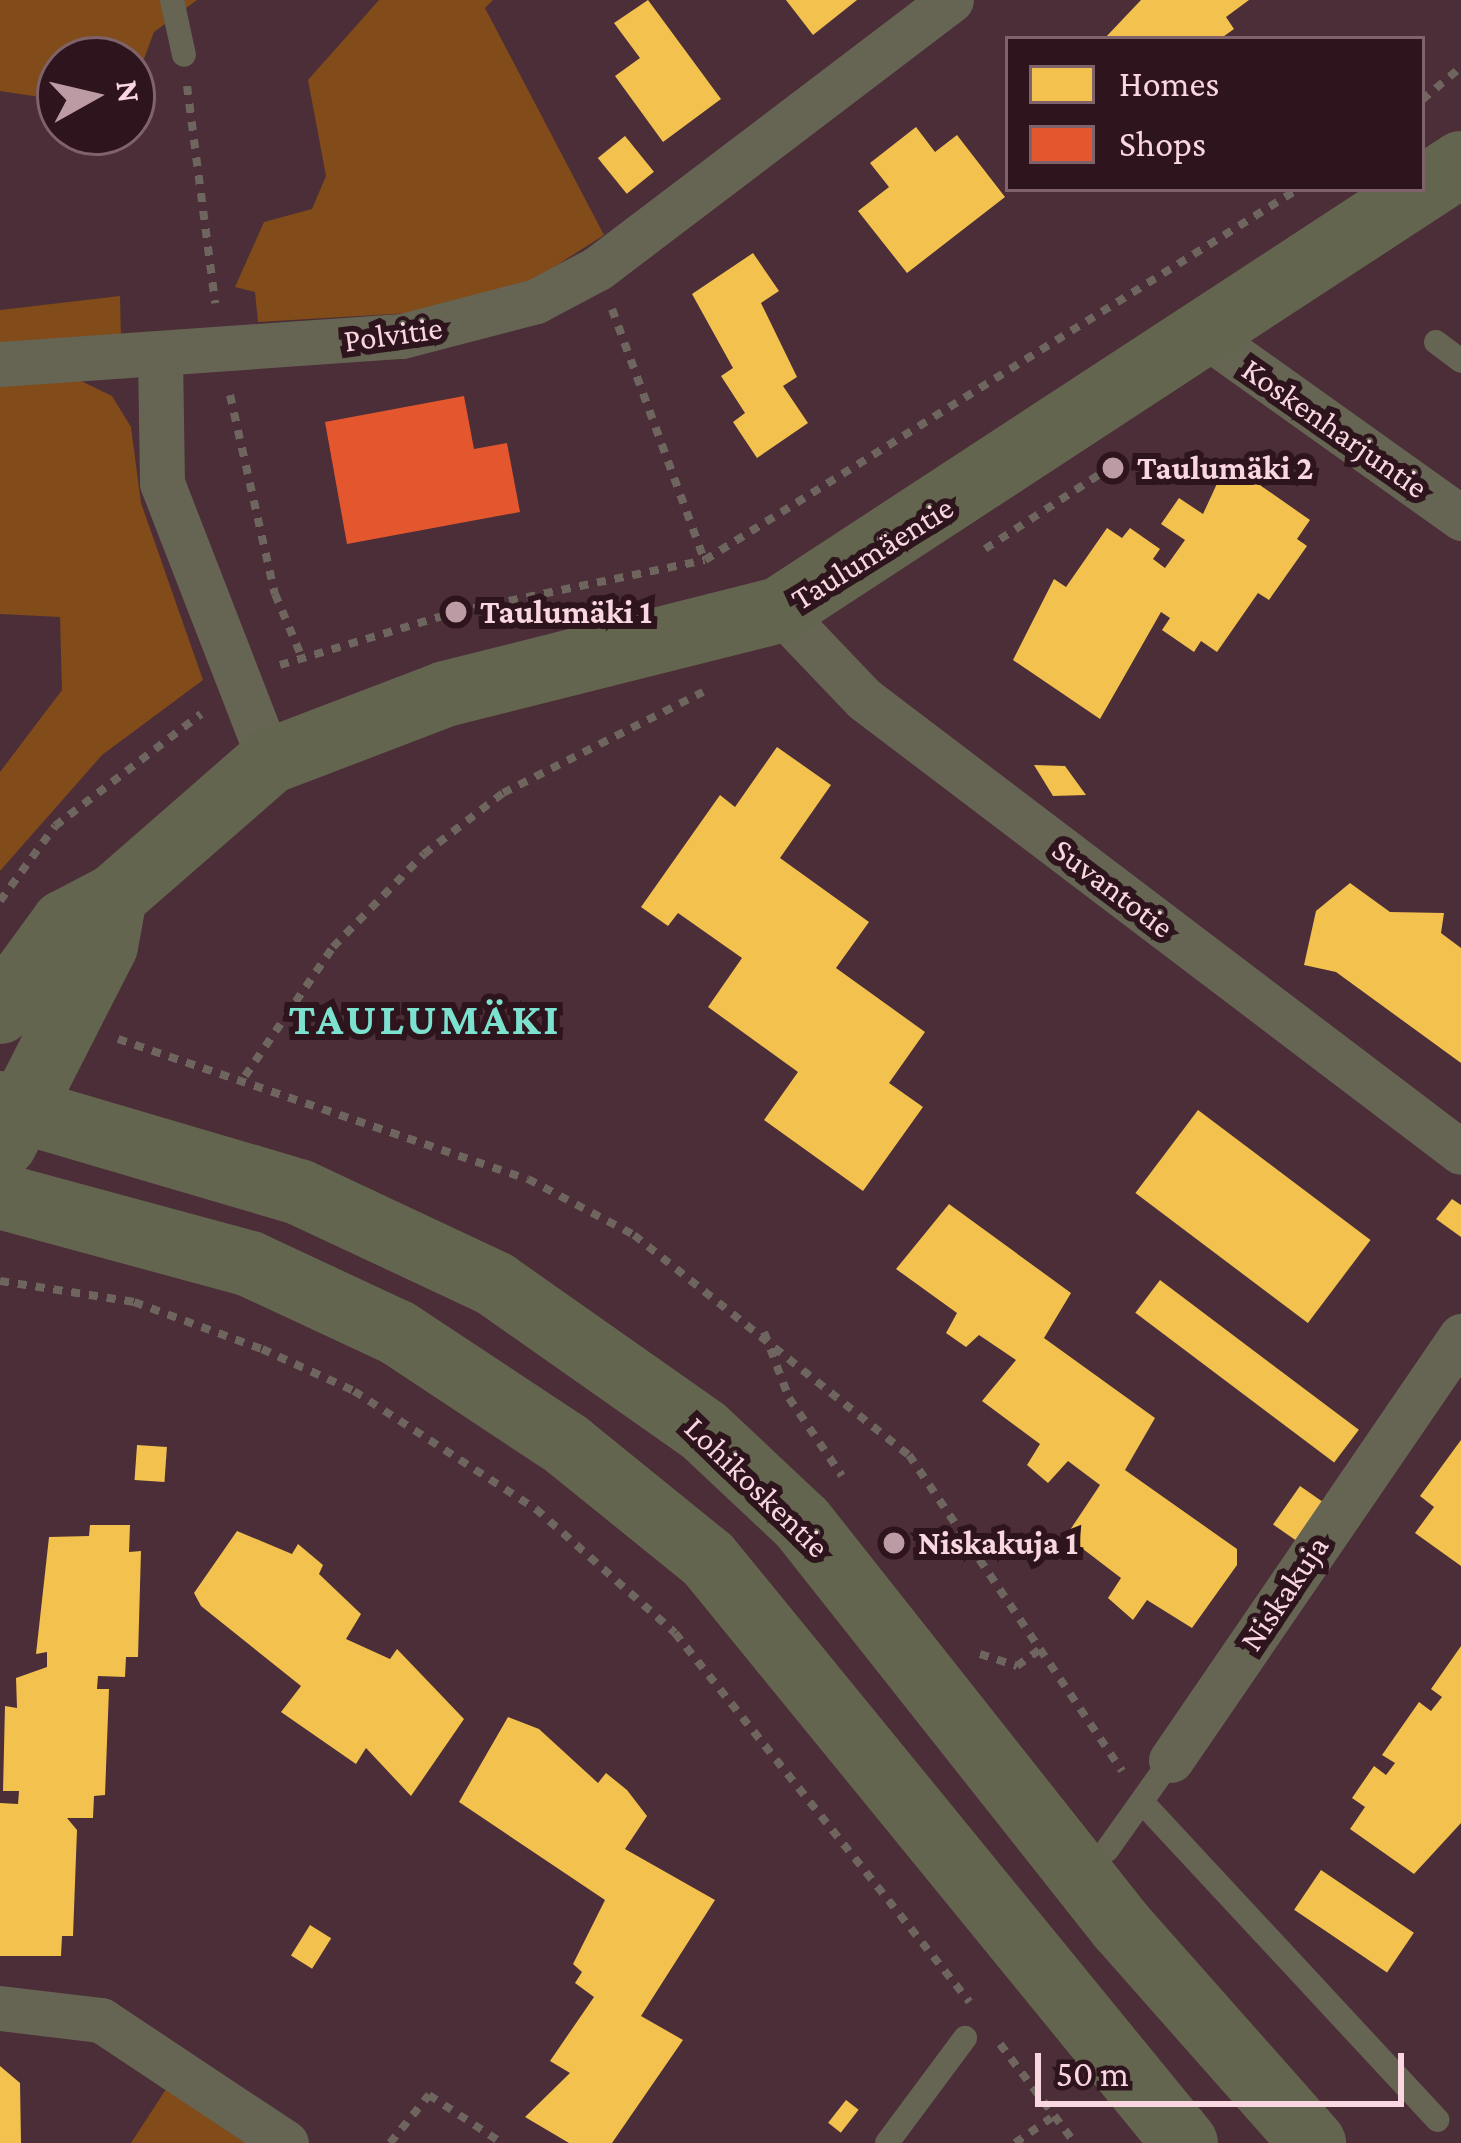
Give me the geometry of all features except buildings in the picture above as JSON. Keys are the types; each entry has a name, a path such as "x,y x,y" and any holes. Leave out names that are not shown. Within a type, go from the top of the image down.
{"main road":[{"name":"Taulumäentie","path":"1425,189 1461,164"},
{"name":"Taulumäentie","path":"0,1011 64,922 114,897 270,760 445,694 750,620 1208,338 1421,192"},
{"path":"8,1122 104,946 114,897"},
{"name":"Lohikoskentie","path":"8,1122 299,1192 495,1284 704,1431 802,1523 1121,1926 1313,2143"},
{"path":"0,1196 250,1264 398,1333 585,1459 708,1559 1185,2143"}],"street":[{"name":"Polvitie","path":"0,364 222,352 470,323 598,268 951,0"},
{"name":"Koskenharjuntie","path":"1208,338 1461,518"},
{"path":"160,355 162,483 236,690 270,760"},
{"name":"Suvantotie","path":"750,620 864,699 1461,1152"},
{"name":"Niskakuja","path":"1171,1760 1461,1336"},
{"path":"0,2008 101,2020 286,2143"}],"lane":[{"path":"172,0 184,55"},
{"path":"1436,342 1461,361"},
{"name":"Niskakuja","path":"1107,1850 1171,1760"},
{"path":"1142,1802 1438,2120"},
{"path":"887,2143 974,2028"}],"path":[{"path":"184,55 222,352 275,594 300,653"},
{"path":"1425,97 1461,67"},
{"path":"0,901 55,826 236,690 300,653 705,560 1294,192"},
{"path":"1258,216 1299,278"},
{"path":"245,1076 333,947 424,854 503,793 749,669 750,620 705,560 598,268"},
{"path":"0,1281 134,1302 262,1349 354,1391 536,1509 690,1649 974,2028"},
{"path":"763,1330 789,1398 850,1489"},
{"path":"967,1636 981,1655 1017,1666 1043,1647"},
{"path":"995,2037 1075,2143"},
{"path":"390,2143 429,2095 502,2143"},
{"path":"1015,2143 1052,2118"}],"shaded area":[{"path":"0,0 197,0 153,36 36,36 36,96 0,91"},
{"path":"379,0 493,0 485,8 604,235 529,283 444,311 258,322 255,292 235,287 264,222 312,209 326,176 308,80"},
{"path":"120,296 121,340 0,347 0,310"},
{"path":"77,379 112,396 131,427 141,503 203,680 102,755 0,871 0,772 62,690 60,617 0,614 0,383"},
{"path":"170,2083 258,2143 131,2143"}],"place":[{"name":"Taulumäki 2","path":"1113,468"},
{"name":"Taulumäki 1","path":"456,612"},
{"name":"Niskakuja 1","path":"894,1543"}],"district":[{"name":"TAULUMÄKI","path":"425,1020"}]}
